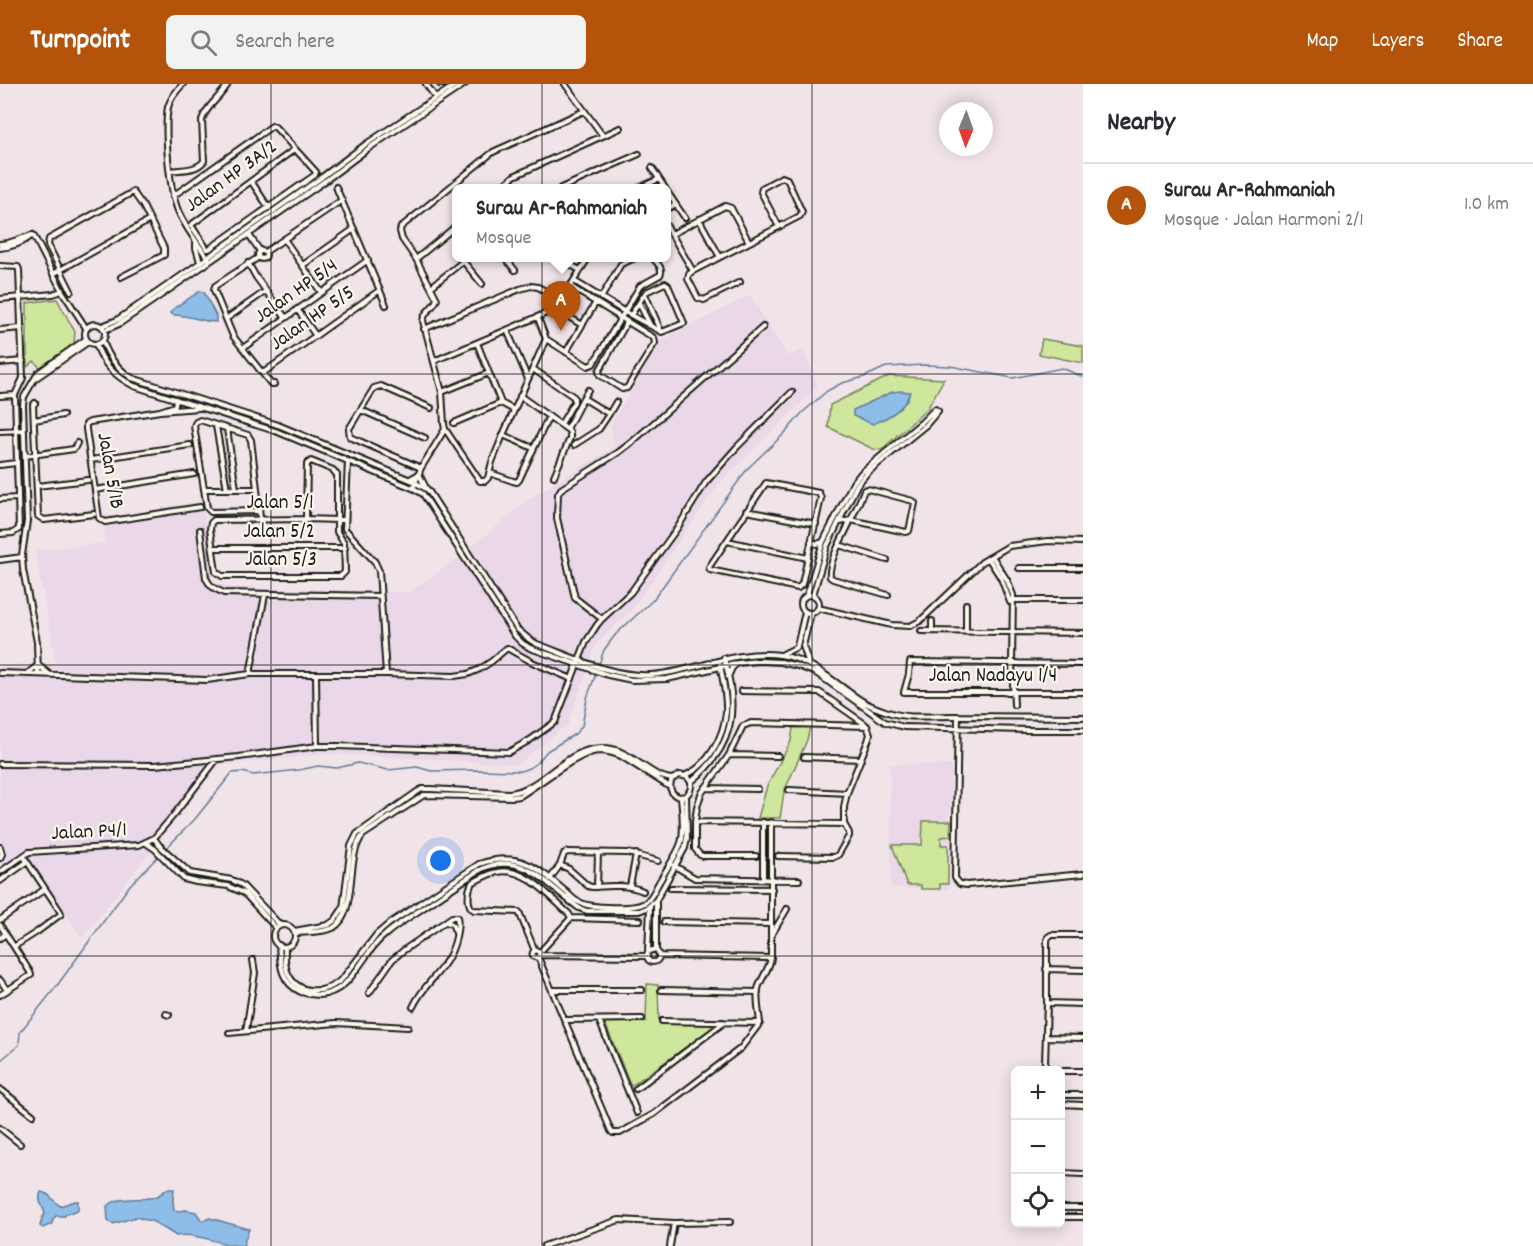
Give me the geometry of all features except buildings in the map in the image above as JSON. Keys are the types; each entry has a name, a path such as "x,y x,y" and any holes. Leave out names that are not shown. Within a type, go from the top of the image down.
{"street":[{"path":"183,84 174,93 169,105 167,126 170,171 173,196 189,226 202,264"},
{"path":"170,171 191,169 204,161 202,120 204,114 228,84"},
{"path":"426,84 437,100"},
{"path":"440,84 446,84"},
{"path":"437,100 457,84"},
{"path":"104,328 248,233 366,144 465,84"},
{"path":"565,84 603,136"},
{"path":"454,184 493,152 584,111"},
{"path":"173,196 272,126 316,172 315,175 209,249 189,226"},
{"path":"505,184 514,176 620,128"},
{"name":"Jalan HP 3A/2","path":"189,226 295,149"},
{"path":"572,184 639,154"},
{"path":"652,168 662,184"},
{"path":"740,282 704,300 698,298 688,279 689,274 693,271 749,242 779,227 800,216 802,212 786,179 782,177 762,188 761,192 779,227"},
{"path":"650,184 659,180"},
{"path":"251,181 269,208"},
{"path":"452,185 401,227 400,231 402,239 436,296 436,302 424,314 423,321 442,392 445,429 480,481 488,478 503,435 546,339"},
{"path":"336,187 386,305"},
{"path":"71,291 60,270 49,239 133,192 164,248 164,255 121,277"},
{"path":"671,199 685,218"},
{"path":"274,384 233,336 214,290 215,286 342,200"},
{"path":"671,207 675,205"},
{"path":"693,271 672,234 699,219 728,206 749,242"},
{"path":"699,219 720,257"},
{"path":"53,274 150,220"},
{"path":"303,265 354,229"},
{"path":"416,259 452,229"},
{"path":"248,233 261,253"},
{"path":"0,246 9,248 25,242 33,235 62,291 86,328"},
{"path":"284,239 321,292"},
{"path":"196,243 208,260"},
{"name":"Jalan HP 5/4","path":"243,348 368,260"},
{"path":"431,287 461,262"},
{"path":"467,262 482,284"},
{"path":"508,262 515,270"},
{"path":"566,262 581,270"},
{"path":"434,361 556,309 586,262"},
{"path":"601,298 621,264 626,262"},
{"path":"537,318 546,339 590,366 640,286 662,273 656,262"},
{"path":"248,263 285,317"},
{"path":"0,266 15,266 20,270 22,361 22,378 15,395 19,528 13,533 0,534"},
{"path":"574,281 625,312 662,332 684,323 668,285 664,283 647,292 631,315"},
{"path":"424,329 531,286 547,292 556,309 582,325"},
{"path":"571,287 654,338 655,343 627,388 622,389 600,375 599,371 627,322"},
{"name":"Jalan HP 5/5","path":"263,373 380,290"},
{"path":"0,299 53,294 62,291"},
{"path":"226,319 266,291"},
{"path":"645,294 662,332"},
{"path":"567,352 596,303"},
{"path":"639,303 650,326"},
{"path":"297,309 316,336"},
{"path":"103,341 96,344 87,341 84,334 86,328 92,324 99,324 104,328 103,341 106,352 125,374 278,425 416,482 428,490"},
{"path":"602,619 575,598 557,518 558,494 561,489 619,452 641,434 762,327"},
{"path":"0,330 21,328"},
{"path":"507,330 528,380"},
{"path":"38,674 38,642 22,570 27,521 24,397 33,381 87,341"},
{"path":"477,343 501,403 514,410"},
{"path":"96,344 100,355 116,375 134,386 278,432 423,494 515,636 530,648 565,660 579,662"},
{"path":"0,363 22,361"},
{"path":"533,369 574,397 574,402 561,424"},
{"path":"442,392 489,374"},
{"path":"421,468 350,437 349,429 374,388 381,386 431,408"},
{"path":"567,429 588,390"},
{"path":"0,764 155,765 337,746 507,753 555,722 586,642 602,619 632,592 678,527 706,482 792,392"},
{"path":"0,396 15,395"},
{"path":"520,396 561,424 570,433 554,476"},
{"path":"583,398 609,414"},
{"path":"160,411 176,406 176,399"},
{"path":"183,401 201,404 206,402"},
{"path":"206,402 211,410"},
{"path":"574,445 599,429 616,402"},
{"path":"34,403 38,516 44,520 94,514"},
{"path":"454,423 501,403"},
{"path":"160,411 203,408"},
{"path":"780,655 797,646 805,612 801,604 807,595 823,542 853,483 862,472 935,409 939,411 926,425 867,473 857,485 827,546 813,596"},
{"path":"361,410 425,438"},
{"name":"Jalan 5/1B","path":"160,411 86,424 99,518 105,522 200,507"},
{"path":"34,420 63,415"},
{"path":"489,473 517,482 549,416"},
{"path":"259,511 211,512 207,508 194,426 200,420 248,435 251,440 260,519"},
{"path":"278,425 278,432"},
{"path":"216,426 227,489"},
{"path":"227,429 236,489"},
{"path":"413,488 421,468 445,429"},
{"path":"0,431 24,430"},
{"path":"503,435 533,448"},
{"path":"25,456 74,449 76,443"},
{"path":"91,460 190,445"},
{"name":"Jalan 5/3","path":"214,520 211,522 210,529 216,572 222,576 341,576 345,572 345,548 337,532 337,475 333,470 311,461 307,464 306,519"},
{"path":"348,461 345,529 375,562 379,571 386,674"},
{"path":"0,465 16,463"},
{"path":"95,490 194,474"},
{"path":"410,480 418,474"},
{"path":"418,474 517,629 537,644 579,662 632,680 667,679 738,663 781,662 816,674 890,724 918,729 1083,730"},
{"path":"37,486 88,480"},
{"path":"766,483 819,493 821,498 816,524 802,584 798,588 710,570 709,567 746,511 766,483"},
{"path":"204,489 257,489"},
{"path":"840,522 851,520 906,532 909,531 915,504 913,501 868,489 864,490 851,520 839,545 829,571 833,579 888,595"},
{"path":"0,499 17,498"},
{"path":"845,509 851,520"},
{"path":"746,511 816,524"},
{"name":"Jalan 5/1","path":"214,520 345,520"},
{"path":"200,530 206,578 215,590 224,593 265,595 380,597"},
{"path":"727,540 808,558"},
{"path":"818,608 892,625 910,626 920,621 982,562 1009,546 1048,541 1083,542"},
{"path":"811,542 817,544 823,542"},
{"path":"839,545 887,560"},
{"name":"Jalan 5/2","path":"213,548 345,548"},
{"path":"810,548 818,556"},
{"path":"994,563 998,552"},
{"path":"0,560 22,557"},
{"path":"990,557 1012,590 1014,705"},
{"path":"982,562 994,563"},
{"path":"1019,568 1083,568"},
{"path":"250,674 265,595"},
{"path":"807,595 813,596 819,602 818,608 811,613 803,646 810,664"},
{"path":"1011,600 1083,600"},
{"path":"966,604 966,632"},
{"path":"805,612 811,613"},
{"path":"932,621 932,631"},
{"path":"921,631 1083,633"},
{"path":"0,673 207,680 250,674 454,676 480,669 507,648 531,662 574,675"},
{"path":"609,673 652,675 740,655 780,655 810,664 864,702 888,712 909,716 1083,717"},
{"path":"691,782 711,764 724,740 730,720 733,702 726,665 722,659"},
{"path":"295,932 328,925 335,920 343,908 351,846 357,834 422,789 509,793 522,791 578,753 594,748 621,752 655,774 666,778 672,779 693,773 700,768 713,749 726,718 722,659"},
{"path":"565,660 574,675"},
{"name":"Jalan Nadayu 1/4","path":"1012,663 910,662 904,692 1083,692"},
{"path":"728,677 732,668 738,663"},
{"path":"1012,663 1083,664"},
{"path":"27,674 38,665"},
{"path":"38,665 49,675"},
{"path":"574,675 580,668 587,665"},
{"path":"710,669 722,677"},
{"path":"316,674 317,747"},
{"path":"741,691 819,692 859,719 867,726 870,734 847,793 844,807 844,824 849,836 836,856 778,856"},
{"path":"958,716 955,871 960,884 1001,883 1083,874"},
{"path":"856,725 860,723 859,719"},
{"path":"756,856 700,855 695,849 697,807 704,788 729,754 743,726 748,723 867,726"},
{"path":"948,728 958,739"},
{"path":"958,739 967,728"},
{"path":"295,932 292,944 285,947 275,942 273,938 278,927 288,925 295,932 327,930 340,922 347,906 354,853 358,840 418,797 424,795 520,796 582,756 598,751 621,756 670,787 675,796 683,796 691,790 691,782 684,776"},
{"path":"729,754 778,756"},
{"path":"804,757 861,759"},
{"name":"Jalan P4/1","path":"0,872 29,852 145,843 154,838 218,759"},
{"path":"670,787 672,779"},
{"path":"704,788 758,789"},
{"path":"789,790 847,793"},
{"path":"639,912 656,900 681,842 683,796"},
{"path":"695,822 844,824"},
{"path":"763,822 763,878"},
{"path":"640,920 570,916 525,876 515,872 496,872 472,883 469,887 469,905 474,910 519,912 611,1131 616,1133 654,1114 741,1048 760,1023 759,986 770,966 771,958 771,822"},
{"path":"154,838 190,873 232,880 242,885 278,927"},
{"path":"145,843 155,849 184,879 228,886 244,893 278,927"},
{"path":"0,847 2,854 0,858"},
{"path":"550,879 567,852 636,854 658,861"},
{"path":"597,887 598,853"},
{"path":"630,886 636,854"},
{"path":"15,946 61,914 24,857"},
{"path":"763,857 770,857"},
{"path":"285,947 288,973 295,983 309,990 321,991 337,984 343,978 377,934 479,864 501,858 526,862 577,902 588,906 637,906 646,903 672,865"},
{"path":"0,881 27,862"},
{"path":"279,945 282,972 288,983 306,994 326,994 337,990 346,983 382,936 480,870 497,863 517,864 528,869 579,908 587,911 639,912 647,913 650,917"},
{"path":"560,865 569,869 588,886 630,886 643,891"},
{"path":"672,865 695,878 800,880"},
{"path":"671,888 772,889"},
{"path":"0,920 45,889"},
{"path":"652,894 647,960 652,962 658,960 659,956"},
{"path":"656,900 656,950 659,956"},
{"path":"771,935 787,909"},
{"path":"538,954 570,916"},
{"path":"369,993 392,960 445,921 457,917 454,945 447,960 422,991 413,1007"},
{"path":"445,921 452,924 456,934"},
{"path":"664,922 771,924"},
{"path":"0,925 31,975 0,995"},
{"path":"0,938 6,934"},
{"path":"1045,1066 1048,937 1051,935 1083,935"},
{"path":"545,947 549,954"},
{"path":"538,954 647,953 656,950"},
{"path":"659,956 771,958"},
{"path":"246,1030 255,974 253,960"},
{"path":"1046,969 1083,970"},
{"path":"0,980 7,990"},
{"path":"553,990 642,990"},
{"path":"661,990 758,992"},
{"path":"1047,1003 1083,1004"},
{"path":"565,1020 642,1019"},
{"path":"599,1020 637,1113"},
{"path":"662,1021 760,1023"},
{"path":"636,1089 723,1022"},
{"path":"229,1032 336,1023 408,1027"},
{"path":"1046,1037 1083,1038"},
{"path":"1065,1071 1083,1071"},
{"path":"0,1089 33,1115"},
{"path":"1065,1095 1083,1095"},
{"path":"1065,1104 1083,1105"},
{"path":"0,1128 20,1144"},
{"path":"1065,1173 1083,1174"},
{"path":"1065,1208 1083,1208"},
{"path":"1065,1217 1083,1217"},
{"path":"544,1246 619,1220 674,1223 730,1222"},
{"path":"670,1246 674,1223"}],"shaded area":[{"path":"750,295 787,356 803,350 818,386 719,484 633,608 596,645 568,724 518,764 332,754 219,765 82,938 22,851 0,866 0,665 56,663 35,550 105,543 105,527 204,511 213,583 232,587 409,592 458,558 533,496 615,447 610,426 661,341"},
{"path":"890,764 951,765 949,889 891,888"}],"green space":[{"path":"57,299 75,332 74,343 40,368 34,361 27,367 27,303"},
{"path":"1042,339 1083,346 1083,363 1039,354"},
{"path":"889,376 944,379 927,409 881,450 873,449 828,427 830,405"},
{"path":"810,727 807,740 784,792 780,818 758,818 767,786 791,741 793,728"},
{"path":"923,821 951,821 950,836 941,837 941,845 948,845 948,884 940,884 940,889 921,889 921,885 907,885 892,845 922,845"},
{"path":"647,984 658,985 659,1021 717,1022 718,1024 631,1086 604,1021 646,1021"}],"water":[{"path":"200,291 204,292 216,316 216,322 170,313 173,309"},
{"path":"892,392 910,392 908,398 896,412 885,419 873,424 853,416 853,410"},
{"path":"167,1189 174,1189 174,1210 196,1212 202,1221 210,1218 249,1229 243,1246 201,1237 176,1236 154,1222 136,1217 113,1224 108,1221 107,1206 112,1203 124,1199 155,1197"},
{"path":"41,1192 60,1206 78,1201 78,1210 65,1216 56,1216 52,1224 43,1228 40,1226 45,1214 40,1201"}],"waterway":[{"path":"598,667 604,650 616,634 653,600 748,468 827,391 886,367 950,366 1013,378 1062,368 1083,377"},
{"path":"0,1061 19,1045 20,1032 56,987 130,885 195,819 232,773 243,772 253,775 318,766 337,768 358,763 388,770 417,767 431,771 521,771 538,762 547,751 575,734 582,726 587,698 597,671"}],"place":[{"name":"Surau Ar-Rahmaniah","path":"561,331"}]}
